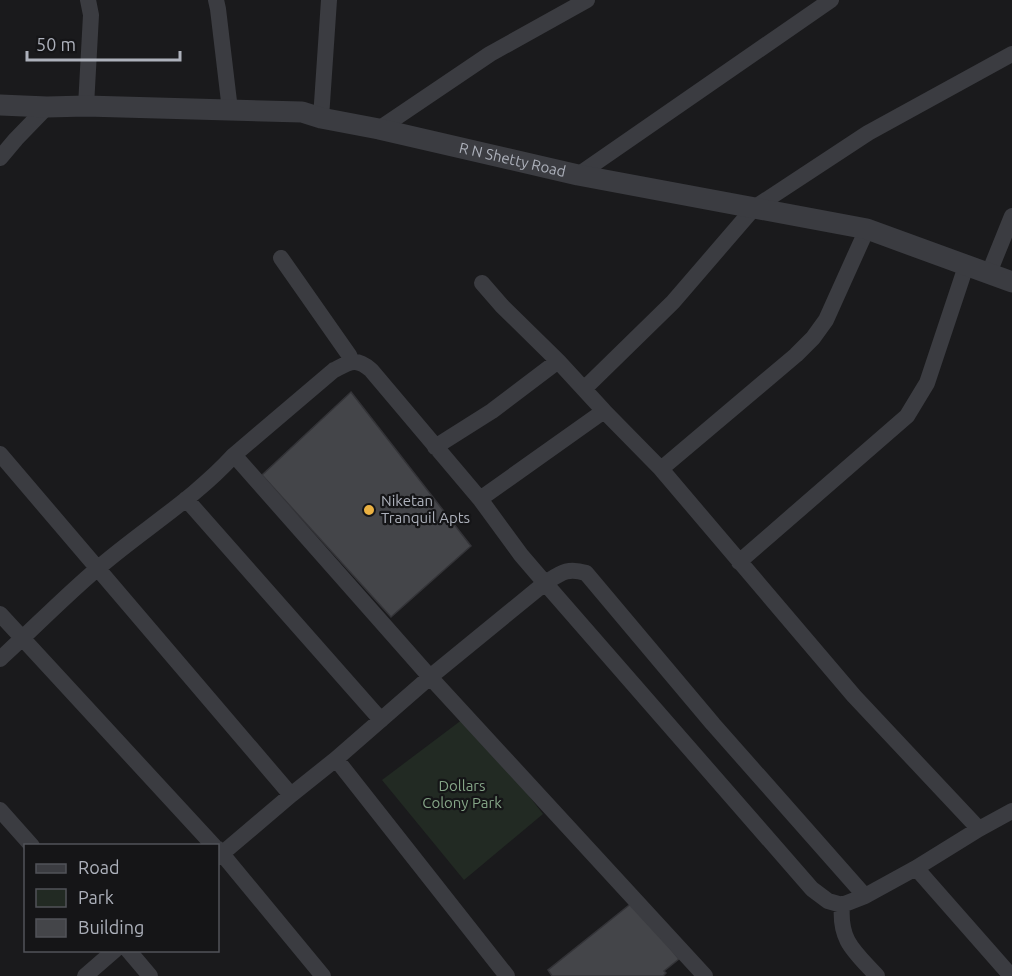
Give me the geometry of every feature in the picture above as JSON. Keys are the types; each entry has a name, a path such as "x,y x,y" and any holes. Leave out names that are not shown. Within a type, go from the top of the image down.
{"street":[{"path":"86,106 91,15 88,0"},
{"path":"216,0 230,110"},
{"path":"321,118 329,0"},
{"path":"379,129 490,54 587,0"},
{"path":"578,175 831,0"},
{"path":"584,390 673,302 754,207 868,133 1012,54"},
{"name":"R N Shetty Road","path":"0,105 302,112 578,175 867,230 1012,282"},
{"path":"0,158 47,107"},
{"path":"989,273 1012,216"},
{"path":"661,469 813,338 826,320 867,230"},
{"path":"281,258 352,362"},
{"path":"739,562 907,416 927,383 966,266"},
{"path":"482,283 661,469 854,696 979,829"},
{"path":"435,447 492,411 558,361"},
{"path":"0,659 98,568 186,499 221,469 234,454 334,370 352,362 364,364 371,370 480,499 521,555 545,583 812,889 828,901 842,905 865,896 1012,811"},
{"path":"480,499 604,411"},
{"path":"0,454 291,795"},
{"path":"234,454 430,676 705,976"},
{"path":"186,499 381,720"},
{"path":"219,850 336,759 430,676 545,583 561,573 574,570 586,573 713,724 865,896"},
{"path":"0,614 212,844"},
{"path":"336,759 507,976"},
{"path":"0,810 30,844"},
{"path":"219,852 323,976"},
{"path":"915,868 1011,976"},
{"path":"842,905 841,919 844,933 851,946 877,976"},
{"path":"85,976 114,952"},
{"path":"129,952 150,976"}],"green space":[{"name":"Dollars Colony Park","path":"467,716 543,814 464,880 382,780"}],"building":[{"name":"Niketan Tranquil Apts","path":"351,392 471,546 391,617 262,475"},
{"path":"633,902 679,959 664,971 666,973 663,976 552,976 548,970"}],"place":[{"name":"Niketan Tranquil Apts","path":"369,510"}]}
